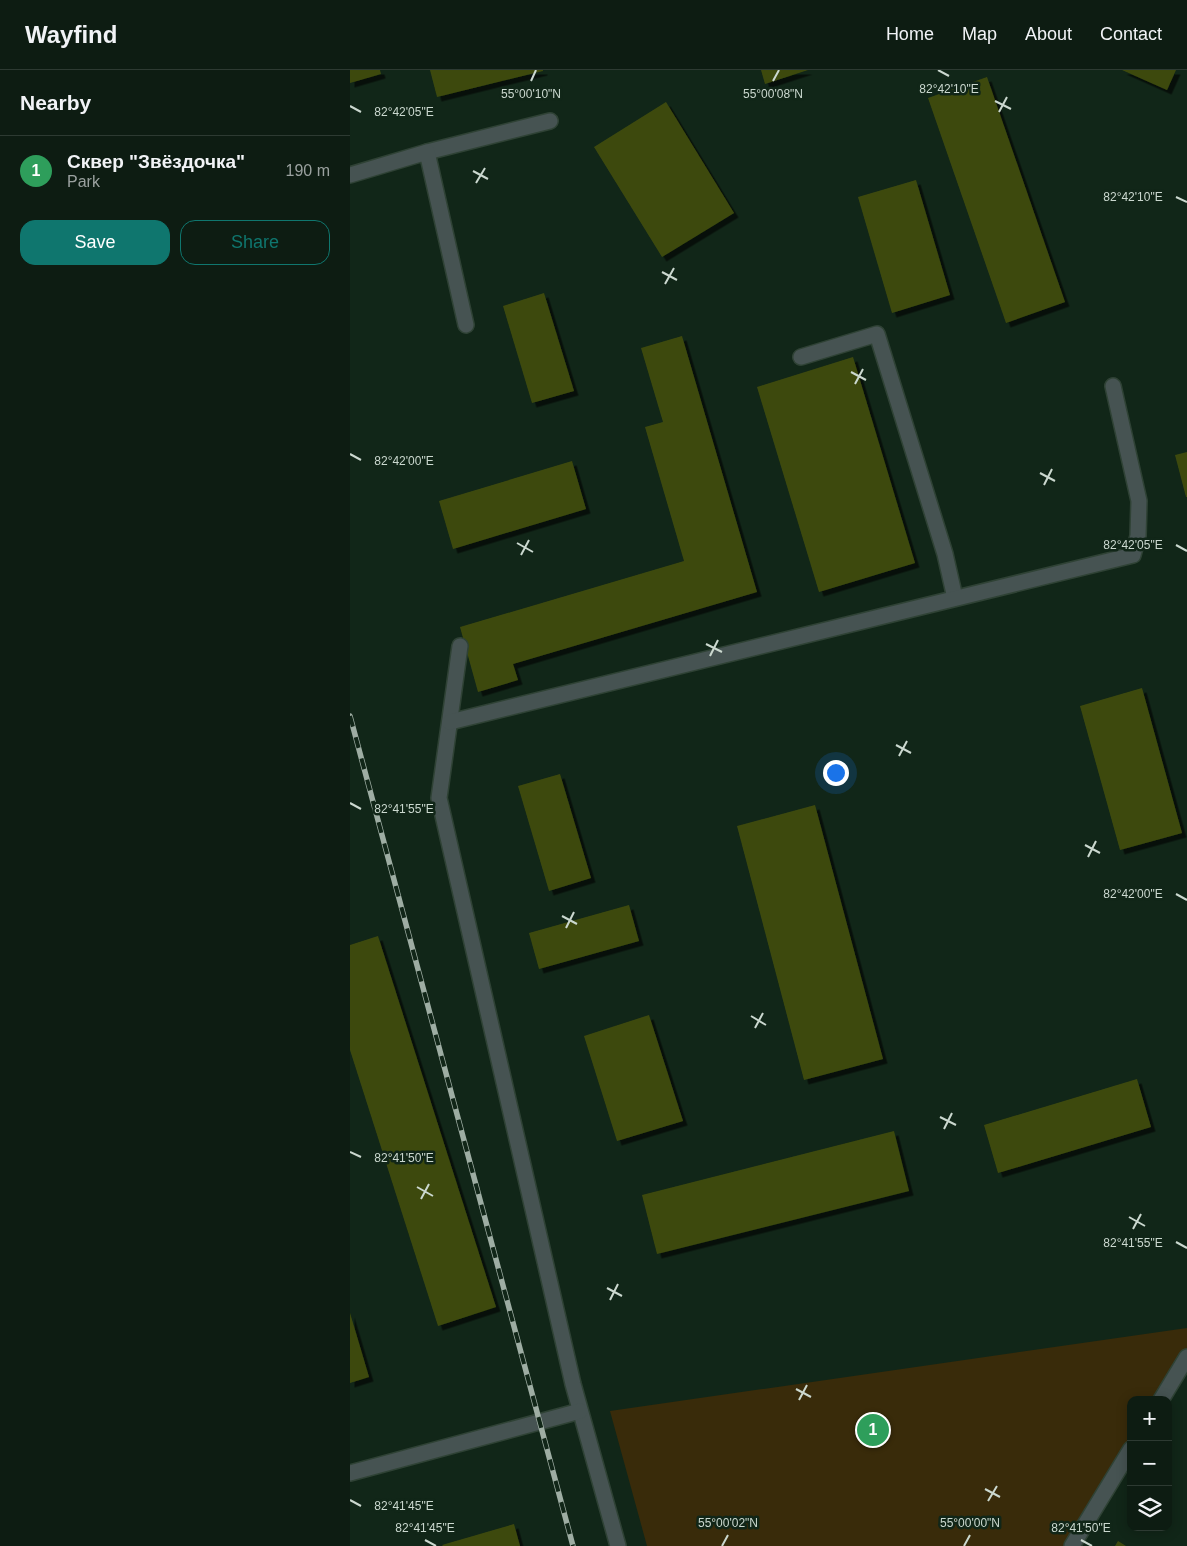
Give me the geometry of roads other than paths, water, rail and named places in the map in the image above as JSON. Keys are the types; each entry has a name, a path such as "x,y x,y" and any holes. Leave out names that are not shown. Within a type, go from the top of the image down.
{"street":[{"path":"350,175 427,152 550,121"},
{"path":"427,152 466,325"},
{"path":"801,357 878,334 945,554 955,598"},
{"path":"450,722 1133,555 1138,536 1139,501 1113,386"},
{"path":"460,646 439,798 580,1411 618,1546"},
{"path":"1163,1396 1187,1357"},
{"path":"350,1472 580,1411"},
{"path":"1072,1546 1127,1456"}],"railway":[{"path":"350,716 573,1546"}],"place":[{"name":"Сквер \"Звёздочка\"","path":"873,1430"}]}
